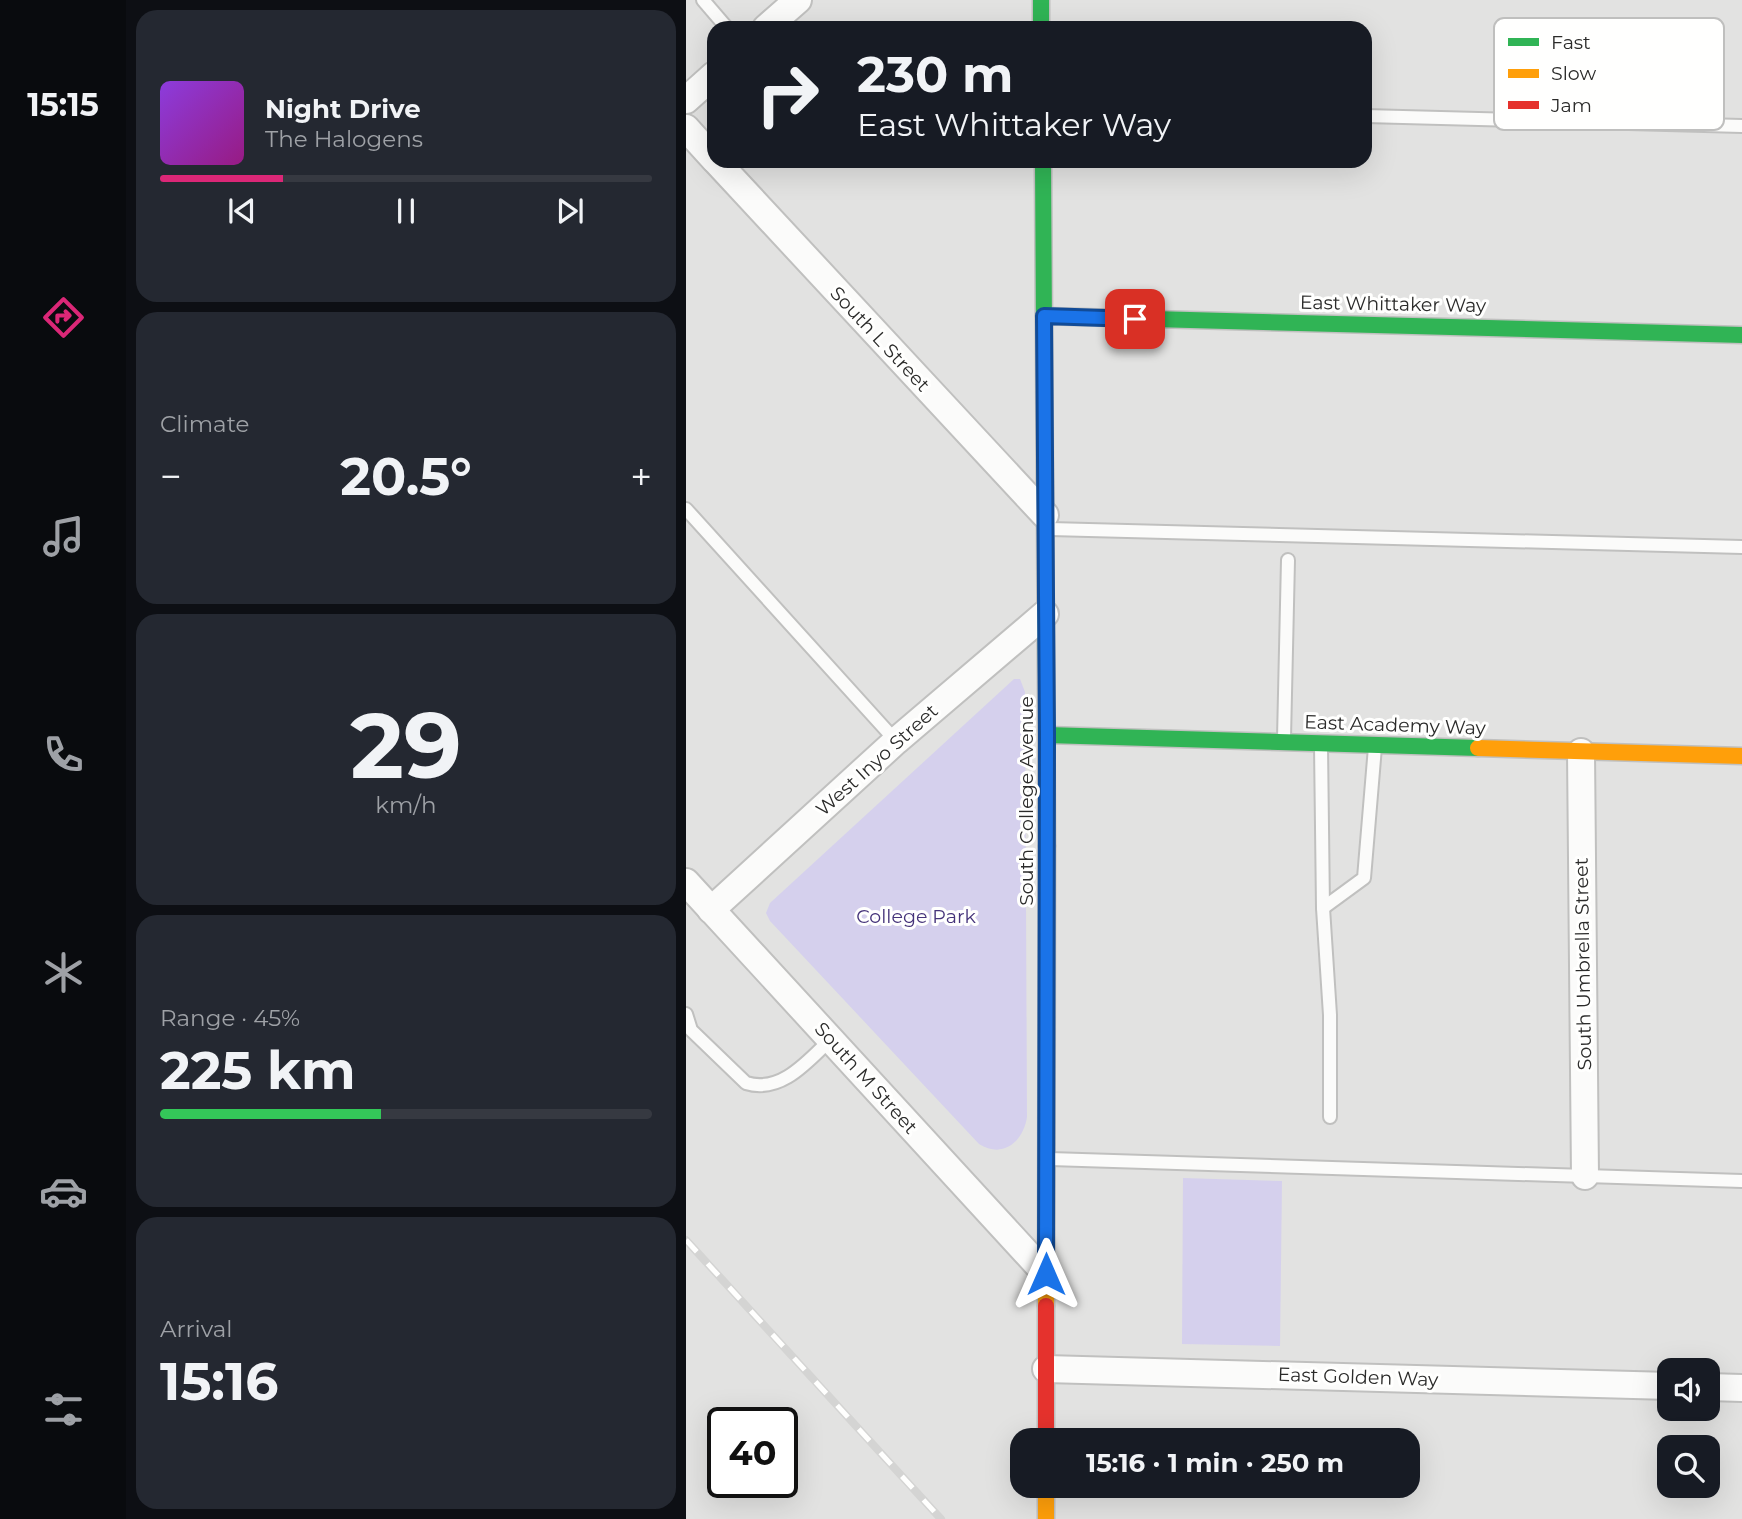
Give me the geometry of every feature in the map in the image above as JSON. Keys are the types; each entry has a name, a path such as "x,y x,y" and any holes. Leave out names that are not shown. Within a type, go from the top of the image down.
{"street":[{"path":"774,21 798,0"},
{"path":"1041,0 1041,21"},
{"path":"686,100 707,81"},
{"name":"South L Street","path":"686,128 707,151"},
{"name":"South L Street","path":"722,168 1046,522"},
{"name":"South College Avenue","path":"1043,168 1047,735 1046,1428"},
{"name":"East Whittaker Way","path":"1044,316 1742,335"},
{"name":"West Inyo Street","path":"711,910 896,741 1045,614"},
{"name":"East Academy Way","path":"1047,735 1742,756"},
{"name":"South Umbrella Street","path":"1581,752 1585,1176"},
{"name":"South M Street","path":"686,882 1046,1274"},
{"name":"East Golden Way","path":"1046,1369 1657,1386"},
{"path":"1720,1387 1742,1388"},
{"path":"1046,1498 1046,1519"}],"lane":[{"path":"703,0 721,21"},
{"path":"1372,116 1494,119"},
{"path":"1724,126 1742,126"},
{"path":"686,509 896,741"},
{"path":"1046,522 1742,547"},
{"path":"1284,743 1288,560"},
{"path":"1321,744 1323,908 1330,1015 1330,1117"},
{"path":"1323,908 1364,878 1376,745"},
{"path":"686,1014 691,1030 746,1083 752,1085 760,1086 791,1077 831,1039"},
{"path":"1046,1159 1742,1181"}],"green space":[{"name":"College Park","path":"1014,679 1020,679 1025,692 1027,1117 1016,1140 1004,1149 996,1150 979,1144 770,921 766,913 770,903"},
{"path":"1183,1178 1282,1181 1280,1346 1182,1344"}],"railway":[{"path":"686,1240 941,1519"}],"traffic: fast":[{"path":"1041,0 1041,21"},
{"path":"1043,168 1047,846"},
{"path":"1044,316 1742,335"},
{"path":"1047,735 1478,748"}],"traffic: slow":[{"path":"1478,748 1742,756"},
{"path":"1046,1306 1047,846"},
{"path":"1046,1498 1046,1519"}],"traffic: jam":[{"path":"1046,1306 1046,1428"}],"route":[{"path":"1046,1274 1047,735 1044,316 1135,319"}]}
